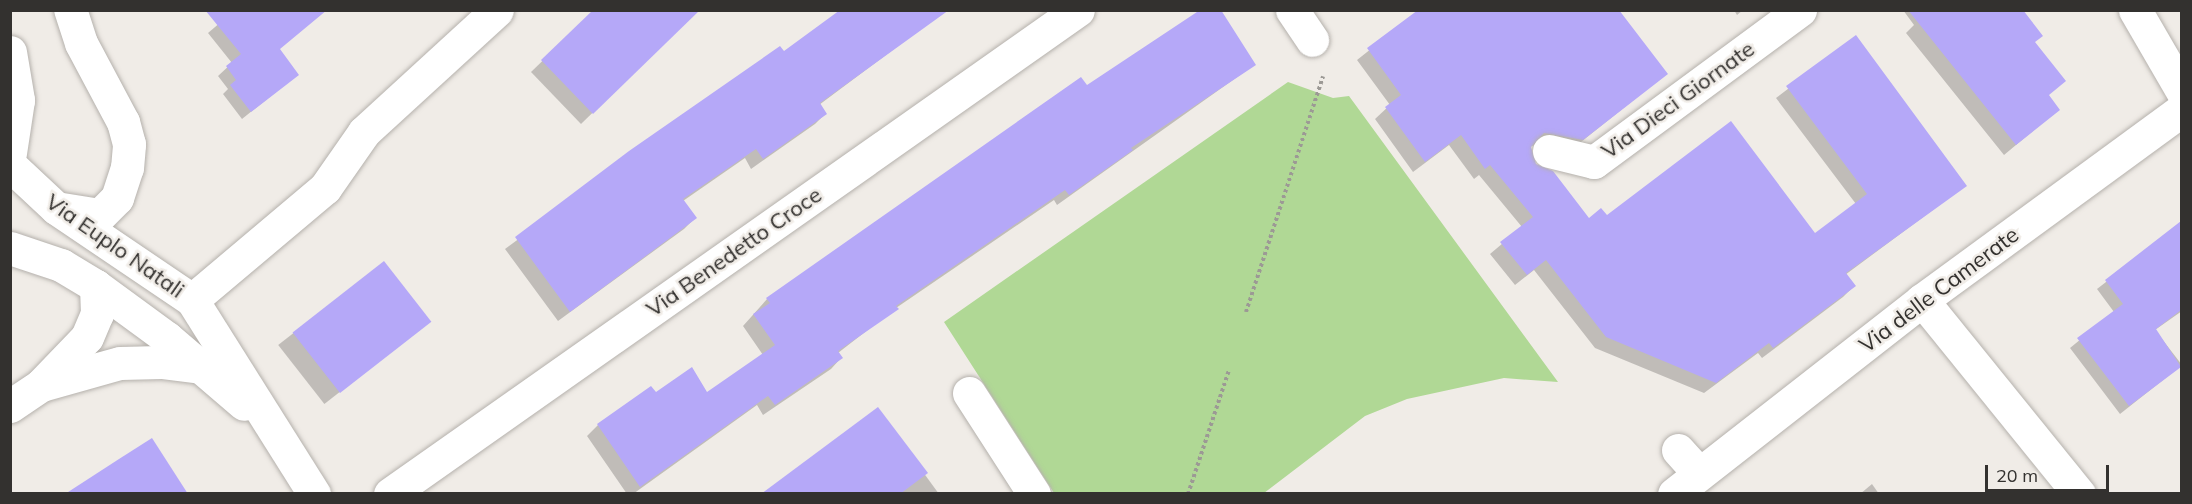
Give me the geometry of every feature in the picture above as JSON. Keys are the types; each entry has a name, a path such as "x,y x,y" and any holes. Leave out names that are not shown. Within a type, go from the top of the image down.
{"street":[{"path":"56,208 100,215 117,198 127,168 129,144 123,122 81,43 70,10"},
{"path":"192,300 325,188 364,132 497,10"},
{"name":"Via Benedetto Croce","path":"390,494 1078,10"},
{"path":"1292,10 1312,40"},
{"name":"Via Dieci Giornate","path":"1549,151 1594,162 1800,10"},
{"path":"2135,10 2181,91"},
{"path":"10,52 18,100 10,153"},
{"name":"Via delle Camerate","path":"1674,494 1689,462 1922,300 2181,110"},
{"name":"Via Euplo Natali","path":"10,165 56,208 192,300 314,494"},
{"name":"Via Euplo Natali","path":"10,248 61,265 96,286 201,367 269,425"},
{"path":"10,406 41,385 87,337 97,314 96,286"},
{"path":"1922,300 2079,494"},
{"path":"41,385 120,363 160,362 201,367"},
{"path":"969,393 1034,494"}],"path":[{"path":"1246,312 1326,65 1312,40"},
{"path":"1188,494 1229,370"}],"green space":[{"path":"1288,82 1333,98 1349,96 1558,382 1504,378 1407,399 1365,416 1264,493 1054,493 944,322"}],"building":[{"path":"205,10 327,10 280,49 299,75 251,112 230,85 236,80 226,66 241,54"},
{"path":"593,10 700,10 593,114 541,60"},
{"path":"840,10 949,10 820,103 827,114 763,159 756,149 683,199 697,218 570,312 515,237 629,151 780,46 784,51"},
{"path":"1200,10 1221,10 1256,65 1131,148 1133,150 1069,195 1065,190 896,306 899,309 838,351 843,358 775,405 768,396 640,487 597,424 651,386 656,392 692,367 707,392 775,345 753,314 770,303 766,298 1081,77 1087,85"},
{"path":"1418,10 1619,10 1668,74 1583,140 1544,133 1531,147 1536,164 1553,171 1589,218 1601,208 1607,215 1731,121 1815,233 1867,194 1786,86 1856,35 1967,186 1846,273 1856,286 1773,348 1769,343 1716,383 1606,337 1546,260 1527,275 1500,242 1533,217 1490,165 1485,169 1461,135 1425,162 1385,107 1401,95 1367,48"},
{"path":"1908,10 2023,10 2043,36 2035,42 2066,81 2049,95 2060,110 2016,145"},
{"path":"2181,221 2181,310 2156,329 2181,367 2129,406 2077,338 2123,304 2105,280"},
{"path":"384,261 431,322 340,393 293,332"},
{"path":"878,407 928,473 900,494 761,494"},
{"path":"152,438 188,494 65,494 119,459"}]}
